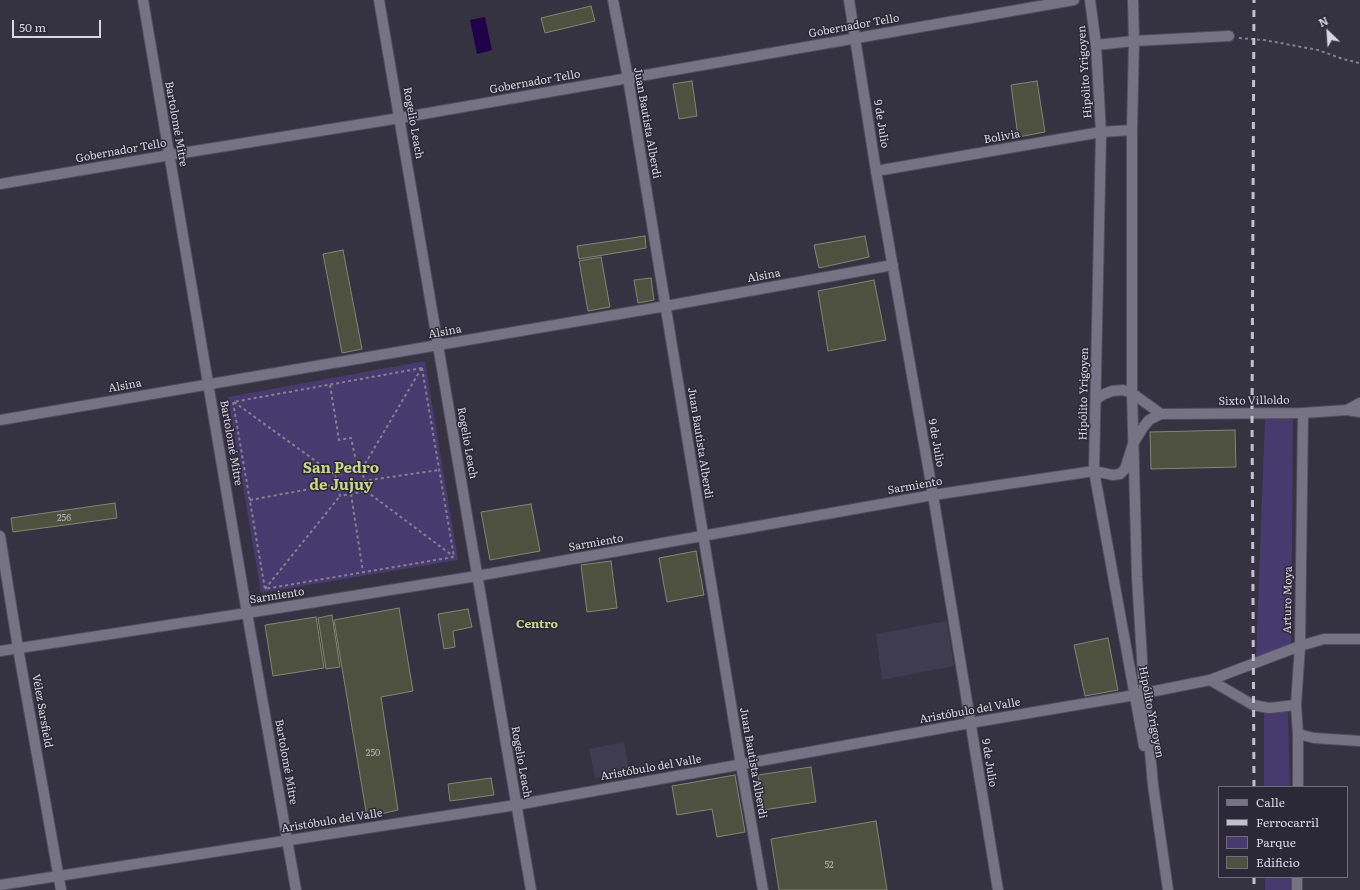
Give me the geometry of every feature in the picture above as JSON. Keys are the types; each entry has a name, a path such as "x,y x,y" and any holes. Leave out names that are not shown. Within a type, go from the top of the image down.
{"street":[{"name":"Bartolomé Mitre","path":"143,0 247,613 296,890"},
{"name":"Rogelio Leach","path":"379,0 530,890"},
{"name":"Juan Bautista Alberdi","path":"613,0 628,78 763,890"},
{"name":"9 de Julio","path":"848,0 998,890"},
{"name":"Gobernador Tello","path":"0,184 400,118 1074,0"},
{"name":"Hipólito Yrigoyen","path":"1090,0 1096,45 1101,132 1094,471 1140,694 1168,890"},
{"name":"Hipólito Yrigoyen","path":"1133,0 1132,393 1140,694"},
{"path":"1096,45 1134,41 1229,36"},
{"name":"Bolivia","path":"876,171 1101,132 1132,130"},
{"name":"Alsina","path":"0,420 666,306 893,264"},
{"path":"1096,400 1102,395 1112,391 1122,390 1132,393 1161,414"},
{"path":"1347,410 1360,403"},
{"path":"1347,410 1360,412"},
{"name":"Sixto Villoldo","path":"1161,414 1303,413 1347,410"},
{"name":"Arturo Moya","path":"1298,786 1298,734 1296,705 1300,646 1303,413"},
{"name":"Sarmiento","path":"0,651 477,576 932,495 1094,471 1113,475 1120,474 1125,469 1133,444 1142,429 1149,420 1161,414"},
{"name":"Vélez Sarsfield","path":"0,536 18,648 61,890"},
{"name":"Aristóbulo del Valle","path":"0,885 516,805 970,723 1140,694 1210,680 1300,646 1324,639 1360,639"},
{"path":"1210,680 1253,705 1269,708 1296,705"},
{"path":"1298,734 1314,738 1360,741"},
{"path":"1297,878 1297,890"}],"path":[{"path":"1229,36 1264,40 1318,50 1360,64"},
{"path":"233,402 422,368"},
{"path":"422,368 362,469 364,481 366,491 454,557"},
{"path":"422,368 454,557"},
{"path":"330,385 339,440 351,438 358,470"},
{"path":"233,402 335,474 340,496"},
{"path":"233,402 265,589"},
{"path":"335,474 362,469"},
{"path":"364,481 439,470"},
{"path":"250,500 337,484"},
{"path":"265,589 340,496 366,491"},
{"path":"351,494 364,572"},
{"path":"265,589 454,557"}],"shaded area":[{"path":"485,17 492,50 477,54 470,20"},
{"path":"947,621 954,666 882,680 876,634"},
{"path":"624,742 629,771 595,778 589,749"}],"green space":[{"path":"425,361 458,560 261,593 228,397"},
{"path":"1265,418 1293,419 1291,645 1256,657"},
{"path":"1288,712 1290,786 1264,786 1264,713"},
{"path":"1265,878 1291,878 1291,890 1265,890"}],"building":[{"path":"591,6 595,21 545,33 541,18"},
{"path":"692,81 697,116 679,119 673,84"},
{"path":"1037,81 1045,132 1018,137 1011,85"},
{"path":"645,236 646,248 579,259 577,246"},
{"path":"865,236 869,257 819,268 814,245"},
{"path":"343,250 362,349 342,353 323,254"},
{"path":"601,257 610,307 588,311 579,261"},
{"path":"651,278 654,300 638,303 634,280"},
{"path":"874,280 886,340 828,351 818,291"},
{"path":"1235,430 1236,467 1151,469 1150,432"},
{"path":"115,503 117,518 13,532 11,518"},
{"path":"531,504 540,551 490,560 481,512"},
{"path":"696,551 704,595 667,602 659,558"},
{"path":"611,561 617,608 587,612 581,565"},
{"path":"399,608 413,691 381,697 398,810 367,817 334,620"},
{"path":"468,609 472,627 453,631 455,647 444,649 438,614"},
{"path":"332,615 340,667 326,669 318,618"},
{"path":"316,617 324,668 273,676 265,625"},
{"path":"1108,638 1118,690 1085,696 1074,645"},
{"path":"811,767 816,802 763,810 758,775"},
{"path":"735,775 745,832 717,837 712,809 677,815 672,786"},
{"path":"491,778 494,795 450,801 448,784"},
{"path":"876,821 887,890 779,890 771,839"}],"railway":[{"path":"1254,0 1252,413 1254,786"},
{"path":"1254,878 1254,890"}],"district":[{"name":"San Pedro de Jujuy","path":"341,478"},
{"name":"Centro","path":"537,624"}]}
